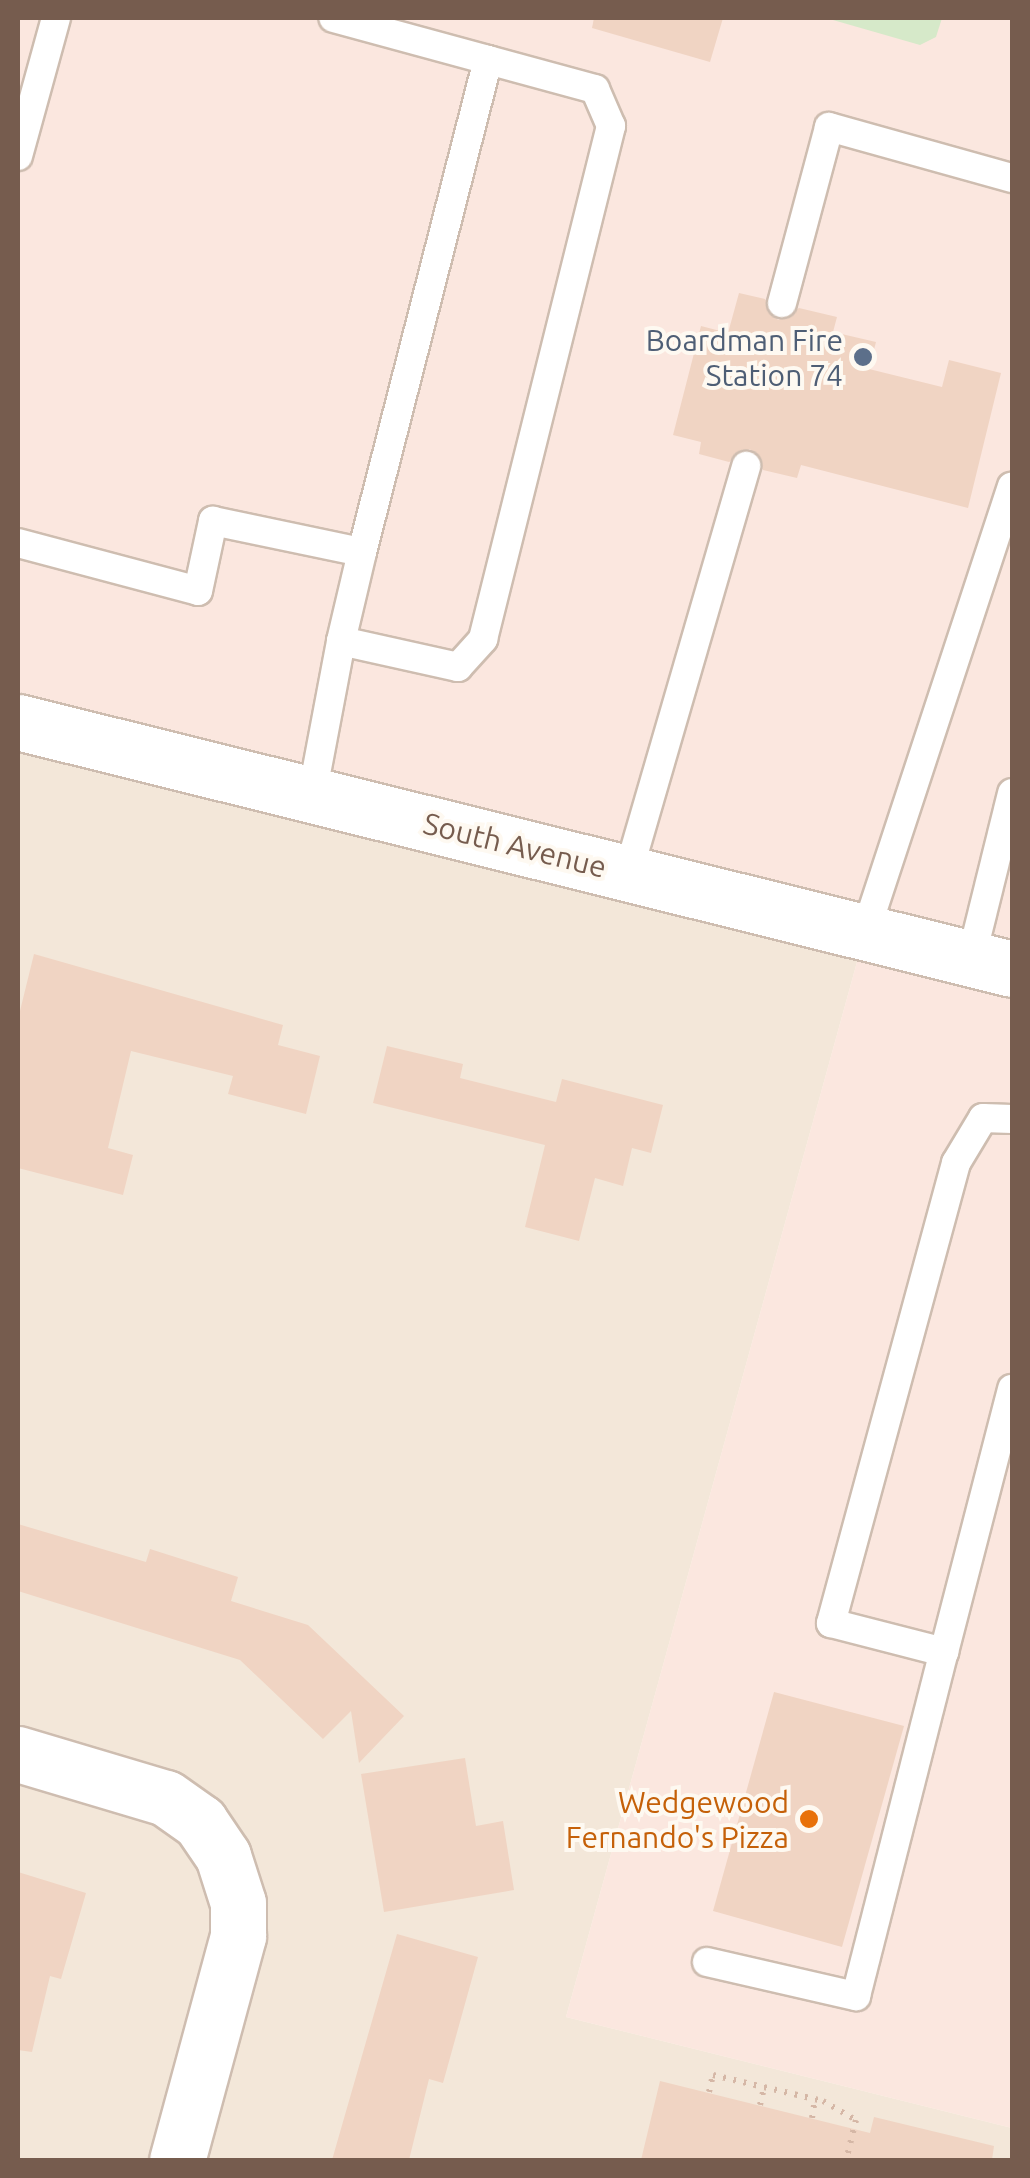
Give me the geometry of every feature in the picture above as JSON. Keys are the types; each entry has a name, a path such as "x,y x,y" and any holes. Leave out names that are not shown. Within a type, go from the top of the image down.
{"main road":[{"name":"South Avenue","path":"18,722 992,964"},
{"path":"18,1754 166,1798 200,1822 223,1856 238,1903 238,1936 177,2160"}],"lane":[{"path":"18,156 56,18"},
{"path":"332,18 595,89 612,126 483,639 458,667 341,641"},
{"path":"312,795 362,552 488,60"},
{"path":"782,304 829,127 1012,178"},
{"path":"628,874 746,466"},
{"path":"865,933 1012,488"},
{"path":"18,543 198,591 214,522 362,552"},
{"path":"992,964 1012,798"},
{"path":"944,1652 831,1623 956,1163 983,1118 1012,1119"},
{"path":"707,1962 856,1996 1012,1389"}],"path":[{"path":"709,2092 714,2075 815,2099 856,2120 846,2160"},
{"path":"760,2105 764,2087"},
{"path":"812,2118 815,2099"}],"shaded area":[{"path":"18,18 1012,18 1012,2128 566,2017 865,933 18,722"},
{"path":"18,722 865,933 566,2017 1012,2128 1012,2160 18,2160"}],"green space":[{"path":"826,18 942,18 936,37 920,45"}],"building":[{"path":"594,18 723,18 710,62 592,28"},
{"path":"739,293 765,299 778,320 799,308 837,317 833,332 876,342 869,369 942,387 949,360 1001,373 968,508 801,465 797,478 763,470 750,449 729,462 699,454 701,442 673,435 701,326 728,333"},
{"path":"34,954 283,1025 278,1045 320,1056 306,1114 228,1094 233,1076 131,1051 108,1148 133,1155 123,1195 18,1168 18,1019"},
{"path":"387,1046 463,1064 460,1078 556,1102 562,1079 663,1105 651,1153 632,1148 623,1186 595,1178 579,1241 525,1227 545,1145 373,1103"},
{"path":"18,1524 146,1562 150,1549 238,1577 231,1601 308,1625 404,1716 359,1763 351,1711 323,1739 240,1660 18,1591"},
{"name":"Wedgewood Fernando's Pizza","path":"774,1692 904,1726 842,1947 713,1911"},
{"path":"465,1758 476,1826 503,1821 514,1890 384,1912 361,1774"},
{"path":"18,1872 86,1893 61,1979 50,1976 32,2052 18,2050"},
{"path":"397,1934 478,1957 443,2083 429,2079 409,2160 332,2160"},
{"path":"660,2081 870,2133 874,2117 994,2146 992,2160 641,2160"}],"place":[{"name":"Boardman Fire Station 74","path":"863,357"},
{"name":"Wedgewood Fernando's Pizza","path":"809,1819"}]}
